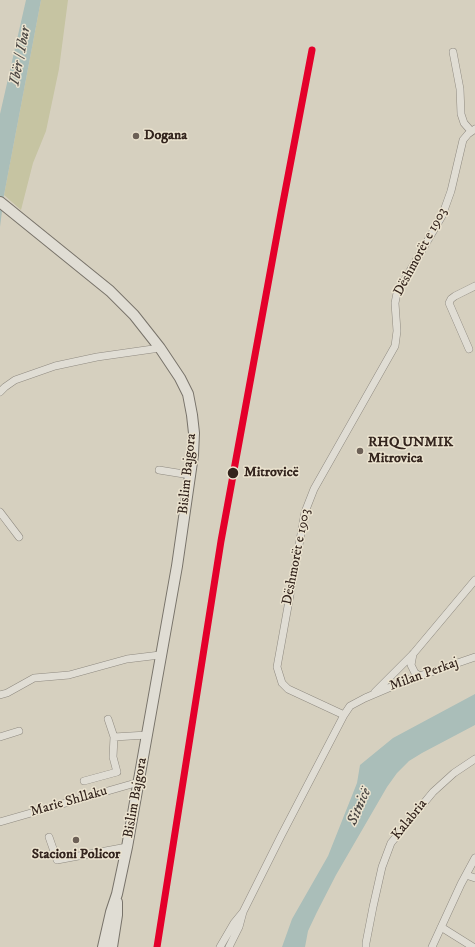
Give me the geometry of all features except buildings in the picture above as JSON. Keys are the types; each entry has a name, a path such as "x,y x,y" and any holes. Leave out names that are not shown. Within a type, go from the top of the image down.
{"main road":[{"name":"Bislim Bajgora","path":"0,202 110,291 134,315 160,348 180,378 188,394 194,434 177,566 127,847 117,894 111,912 109,945"},
{"path":"95,947 109,945"}],"street":[{"name":"Dëshmorët e 1903","path":"344,714 288,689 282,683 276,667 305,512 314,488 395,346 397,331 395,303 397,293 445,210 463,140 465,136 473,130 464,123 460,114 460,89 453,52"},
{"path":"469,350 449,303 455,296 475,286"},
{"path":"0,392 14,380 55,366 101,356 160,348"},
{"path":"159,470 190,474"},
{"path":"0,512 19,537"},
{"path":"372,695 413,654 475,580"},
{"path":"413,654 411,665 415,673 420,676"},
{"path":"0,695 7,693 34,678 69,675 127,659 160,655"},
{"name":"Milan Perkaj","path":"344,714 350,706 372,695 406,681 475,657"},
{"path":"229,947 239,927 243,912 344,714"},
{"path":"84,781 117,772 113,757 114,737 108,719"},
{"path":"0,737 19,731"},
{"path":"114,737 147,735"},
{"name":"Kalabria","path":"366,947 373,906 382,868 392,842 433,792 454,773 475,759"},
{"name":"Marie Shllaku","path":"0,822 138,782"},
{"path":"49,837 57,860 127,847"},
{"path":"432,947 475,858"},
{"path":"466,875 475,878"},
{"path":"220,947 234,923 243,912"},
{"path":"441,927 474,947"}],"shaded area":[{"path":"41,0 68,0 59,69 46,131 33,163 21,210 4,195"}],"water":[{"name":"Ibër / Ibar","path":"26,0 41,0 4,195 0,227 0,114"},
{"name":"Sitnicë","path":"475,694 475,725 409,761 397,773 387,787 336,875 308,931 305,947 282,947 292,919 328,856 357,783 360,765 393,738"}],"transit line":[{"path":"157,947 221,541 312,50"}],"place":[{"name":"Dogana","path":"136,136"},
{"name":"RHQ UNMIK Mitrovica","path":"360,451"},
{"name":"Mitrovicë","path":"233,473"},
{"name":"Stacioni Policor","path":"76,840"}]}
